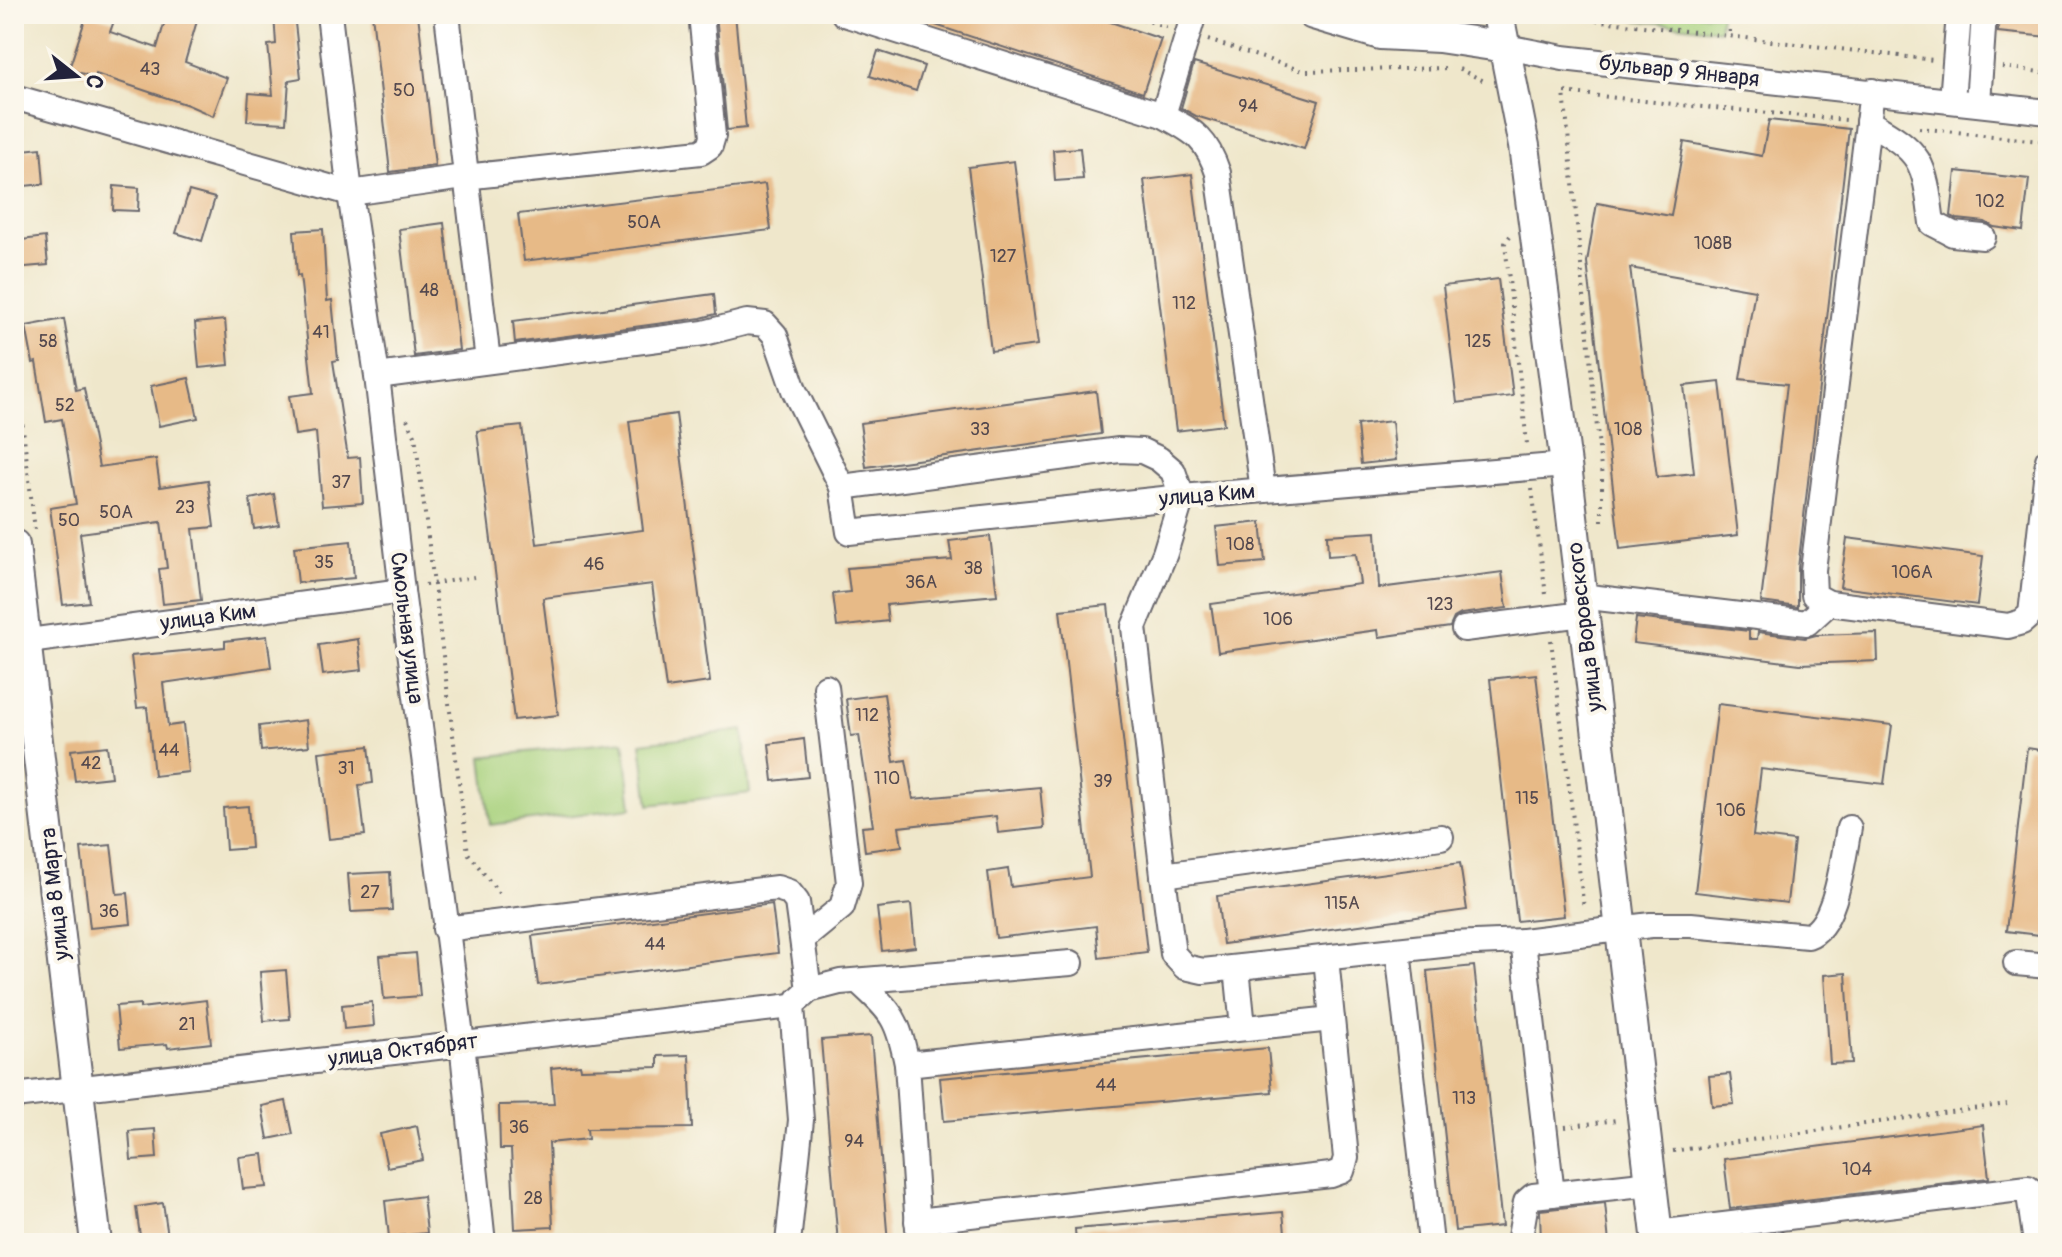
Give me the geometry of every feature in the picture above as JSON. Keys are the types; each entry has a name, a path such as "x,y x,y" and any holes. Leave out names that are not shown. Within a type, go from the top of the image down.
{"main road":[{"name":"бульвар 9 Января","path":"1313,14 1380,34 1439,37 1506,47"},
{"name":"улица Воровского","path":"1498,14 1524,146 1566,465 1657,1238"},
{"name":"улица 8 Марта","path":"14,545 20,642 96,1243"}],"street":[{"name":"Смольная улица","path":"329,14 350,193 410,589 445,929 462,1043 483,1243"},
{"path":"447,14 488,361"},
{"path":"14,97 350,193 464,177 701,152 710,146 713,136 701,14"},
{"path":"844,14 1163,115 1192,131 1211,150 1218,173 1263,490"},
{"path":"1952,100 1959,14"},
{"path":"1978,103 1984,14"},
{"path":"1163,115 1191,24"},
{"name":"бульвар 9 Января","path":"1506,47 1563,58 2048,112"},
{"path":"1872,91 1813,570 1814,595 1829,603 2008,626 2022,622 2031,614 2048,460"},
{"path":"1868,122 1913,151 1926,173 1932,223 1953,234 1983,237"},
{"path":"377,376 704,333 747,322 765,324 775,335 794,390 842,487 1119,450 1142,451 1159,459 1173,471 1182,497 1165,553 1134,627 1173,954 1185,967 1203,971 1237,968 1451,944 1523,941 1621,928 1691,925 1808,936 1817,933 1831,912 1849,828"},
{"name":"улица Ким","path":"842,487 849,532 1182,497 1566,465"},
{"name":"улица Ким","path":"20,642 410,589"},
{"path":"1464,629 1548,618 1582,605 1807,623 1829,603"},
{"path":"803,939 842,907 849,883 826,687"},
{"path":"1163,875 1441,837"},
{"path":"445,929 777,888 789,892 797,902 803,939 801,1120 788,1243"},
{"path":"1523,941 1552,1194"},
{"path":"1398,950 1431,1243"},
{"path":"859,982 889,1009 900,1028 907,1064 918,1232 1342,1171 1346,1158 1326,958"},
{"name":"улица Октябрят","path":"14,1096 462,1043 800,998 840,982 1071,963"},
{"path":"2016,963 2048,966"},
{"path":"1237,968 1243,1027"},
{"path":"907,1064 1332,1019"},
{"path":"1519,1243 1526,1202 1533,1196 1651,1183"},
{"path":"1657,1238 2028,1188 2036,1243"}],"path":[{"path":"1127,14 1191,24 1303,71 1458,68 1491,86"},
{"path":"1540,14 1955,62"},
{"path":"1729,14 1730,37"},
{"path":"1981,65 2048,73"},
{"path":"1564,92 1868,122"},
{"path":"1913,127 2048,142"},
{"path":"1511,233 1505,243 1587,933"},
{"path":"405,414 415,435 468,853 519,920"},
{"path":"410,589 474,577"},
{"path":"1668,1152 2007,1104"},
{"path":"1545,1129 1619,1120"}],"green space":[{"path":"1583,14 1721,14 1719,30"},
{"path":"743,730 750,793 649,805 641,743"},
{"path":"624,741 632,808 490,825 482,757"}],"building":[{"path":"87,14 114,21 110,32 157,48 167,14 199,14 185,62 227,78 213,116 96,74 95,78 69,69"},
{"path":"274,14 294,14 301,78 289,80 286,123 247,121 249,93 273,95 268,45 276,44"},
{"path":"372,14 418,14 435,166 390,172"},
{"path":"716,14 735,14 746,128 727,130"},
{"path":"914,14 1087,14 1161,39 1143,93 914,18"},
{"path":"1999,14 2048,14 2048,37 1998,32"},
{"path":"878,51 924,66 916,91 870,76"},
{"path":"1194,63 1319,101 1304,149 1196,116 1181,108"},
{"path":"1769,120 1849,129 1798,568 1798,607 1761,602 1787,384 1740,379 1755,290 1630,268 1657,477 1694,473 1684,386 1720,382 1738,535 1620,549 1587,262 1597,203 1671,216 1684,142 1762,156"},
{"path":"41,148 44,184 14,187 14,151"},
{"path":"1080,148 1083,179 1055,181 1053,150"},
{"path":"1014,161 1038,345 991,351 968,167"},
{"path":"1956,171 2029,179 2023,231 1951,216"},
{"path":"1192,174 1224,425 1176,431 1144,180"},
{"path":"765,184 771,230 524,261 518,214"},
{"path":"114,186 139,188 138,211 113,210"},
{"path":"189,191 215,198 202,241 176,233"},
{"path":"444,223 459,350 414,356 399,229"},
{"path":"323,229 327,301 332,300 338,360 333,361 348,458 360,457 363,503 322,506 316,432 295,435 289,396 313,393 294,231"},
{"path":"45,237 48,265 14,268 14,241"},
{"path":"1498,279 1513,396 1457,403 1443,286"},
{"path":"714,294 716,314 701,318 515,343 513,321"},
{"path":"64,319 76,390 84,388 99,467 156,459 160,487 208,480 214,527 193,529 201,600 163,604 159,569 167,568 161,522 80,533 89,602 63,605 50,508 76,504 62,419 46,422 36,362 33,363 26,326"},
{"path":"225,320 229,365 199,368 195,323"},
{"path":"189,378 198,418 159,426 151,386"},
{"path":"1096,391 1101,434 866,467 860,423"},
{"path":"676,414 710,682 666,688 652,584 543,598 558,715 514,720 477,431 522,426 537,544 643,530 629,421"},
{"path":"1392,421 1396,460 1361,464 1357,425"},
{"path":"274,494 279,525 254,529 250,499"},
{"path":"1261,522 1265,562 1220,566 1216,527"},
{"path":"1376,532 1379,588 1502,572 1507,608 1461,614 1454,618 1450,627 1379,637 1378,630 1218,652 1211,604 1360,584 1356,554 1328,556 1327,535"},
{"path":"990,536 997,595 886,605 888,621 837,627 833,594 850,592 847,568 952,560 949,541"},
{"path":"1847,538 1983,556 1977,605 1840,587"},
{"path":"351,541 354,578 298,583 294,547"},
{"path":"1108,605 1147,952 1099,958 1096,926 996,938 988,872 1008,869 1011,887 1090,877 1060,610"},
{"path":"1636,618 1749,631 1749,639 1757,639 1758,632 1805,638 1877,633 1878,661 1800,664 1633,643"},
{"path":"267,636 271,667 163,683 168,726 183,724 188,772 154,776 147,707 137,708 131,656 225,647 225,641"},
{"path":"358,639 362,670 323,675 319,645"},
{"path":"1536,674 1564,916 1517,921 1490,679"},
{"path":"884,694 894,762 906,760 913,799 1040,787 1044,828 998,833 996,816 899,827 902,846 865,851 862,827 873,826 859,735 851,736 846,699"},
{"path":"1718,704 1892,725 1884,784 1761,769 1753,836 1794,841 1787,903 1695,892"},
{"path":"306,720 309,746 261,751 259,726"},
{"path":"804,739 808,777 773,781 769,744"},
{"path":"107,746 111,777 75,781 71,750"},
{"path":"369,746 373,783 359,785 365,835 329,839 319,752"},
{"path":"2027,748 2048,751 2048,936 2006,931"},
{"path":"248,806 251,848 226,850 223,808"},
{"path":"111,845 117,894 128,893 131,924 90,928 81,848"},
{"path":"1460,863 1467,910 1223,944 1217,896"},
{"path":"390,872 392,910 351,912 348,874"},
{"path":"772,904 778,953 538,985 532,936"},
{"path":"911,904 915,947 882,951 877,908"},
{"path":"416,953 420,996 384,999 380,956"},
{"path":"1474,966 1502,1226 1455,1231 1427,971"},
{"path":"286,970 290,1019 264,1021 260,972"},
{"path":"1846,973 1852,1063 1830,1064 1824,975"},
{"path":"206,1000 211,1043 168,1048 167,1044 120,1048 116,1006 140,1004 140,1008"},
{"path":"372,1002 374,1026 344,1029 342,1005"},
{"path":"871,1036 888,1243 838,1243 821,1040"},
{"path":"1268,1048 1272,1092 944,1121 940,1078"},
{"path":"689,1055 692,1128 587,1129 588,1139 549,1143 553,1227 515,1229 511,1149 500,1149 499,1105 554,1104 551,1068 580,1065 581,1069 658,1067 658,1056"},
{"path":"1730,1074 1734,1104 1712,1106 1709,1076"},
{"path":"286,1101 293,1134 268,1139 262,1106"},
{"path":"1983,1125 1989,1178 1730,1209 1724,1159"},
{"path":"417,1126 423,1160 387,1167 380,1134"},
{"path":"155,1129 157,1158 131,1160 129,1131"},
{"path":"263,1154 267,1187 243,1189 239,1157"},
{"path":"423,1196 427,1233 389,1237 385,1201"},
{"path":"163,1203 169,1243 141,1243 136,1207"},
{"path":"1605,1203 1609,1243 1541,1243 1540,1210"},
{"path":"1283,1212 1286,1243 1076,1243 1075,1229"}]}
